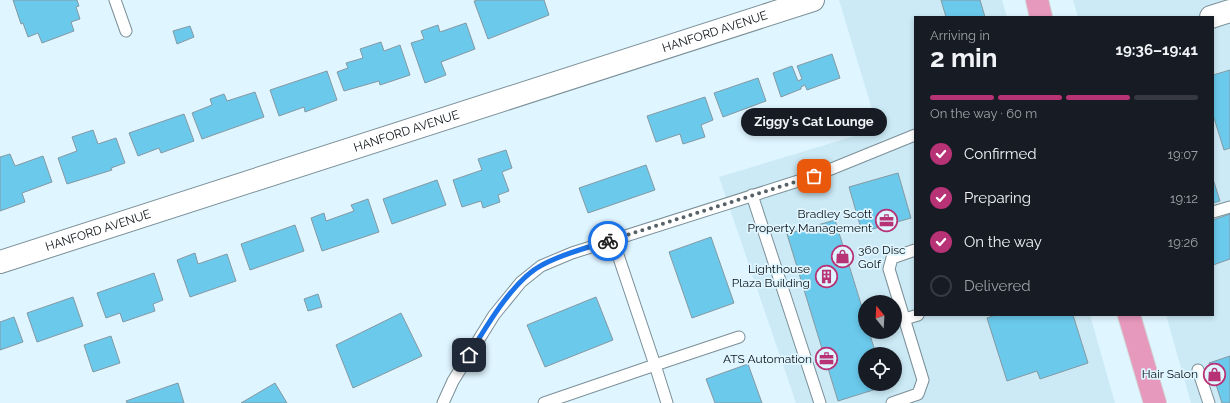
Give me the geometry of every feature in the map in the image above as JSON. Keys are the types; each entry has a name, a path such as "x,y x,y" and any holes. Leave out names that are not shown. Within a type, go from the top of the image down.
{"main road":[{"path":"1037,0 1041,16"},
{"path":"1129,316 1155,403"}],"street":[{"name":"HANFORD AVENUE","path":"0,262 813,0"},
{"path":"1214,16 1230,11"}],"lane":[{"path":"116,0 126,31"},
{"path":"443,403 453,381 494,315 521,282 541,266 572,253 814,176 914,135"},
{"path":"752,195 820,403"},
{"path":"1214,212 1230,207"},
{"path":"613,240 667,403"},
{"path":"892,403 918,394 923,380 890,269 892,258 914,250"},
{"path":"905,319 915,316"},
{"path":"544,403 739,337"},
{"path":"1198,370 1209,403"}],"shaded area":[{"path":"839,0 1002,0 1007,16 914,16 914,316 1090,316 1115,403 796,403 719,177 878,129"},
{"path":"1073,0 1230,0 1230,403 1191,403 1166,316 1214,316 1214,16 1078,16"}],"building":[{"path":"13,0 77,0 79,6 76,7 80,19 71,22 74,31 42,43 38,33 28,37 23,23 21,24"},
{"path":"544,0 549,15 488,39 474,1"},
{"path":"941,0 980,0 985,16 946,16"},
{"path":"466,23 475,49 441,62 446,75 425,83 411,43 424,39 421,31 438,25 440,32"},
{"path":"190,26 194,37 177,44 173,31"},
{"path":"381,42 384,51 400,45 410,75 380,85 379,81 344,91 337,72 348,68 346,63 363,58 360,49"},
{"path":"832,54 840,78 807,90 805,85 801,87 801,89 781,97 773,73 792,66 798,81 802,79 797,66"},
{"path":"1230,70 1230,148 1224,150 1214,118 1214,75"},
{"path":"327,71 337,100 305,112 304,107 279,116 270,90"},
{"path":"758,78 766,101 723,117 714,93"},
{"path":"255,92 264,117 202,139 192,113 212,105 210,99 224,94 227,101"},
{"path":"705,97 713,120 701,125 705,137 683,144 680,134 656,142 647,116"},
{"path":"184,114 194,141 161,153 159,148 138,156 129,133"},
{"path":"93,130 98,144 116,138 125,163 111,168 112,170 67,184 58,158 77,151 72,137"},
{"path":"506,150 512,168 502,172 509,191 498,195 500,202 483,208 481,201 462,207 453,180 482,170 478,159"},
{"path":"10,154 15,166 43,156 52,182 22,193 25,202 0,211 0,157"},
{"path":"646,165 655,190 588,213 579,188"},
{"path":"898,173 911,218 862,232 849,187"},
{"path":"437,180 446,205 392,224 383,199"},
{"path":"1214,182 1220,201 1214,203"},
{"path":"368,199 379,232 322,251 311,218 324,213 326,221 354,211 351,205"},
{"path":"1230,214 1230,259 1214,265 1214,220"},
{"name":"Lighthouse Plaza Building","path":"835,220 858,295 858,339 871,339 874,347 858,347 858,391 870,391 838,401 787,234"},
{"path":"295,225 304,251 250,270 241,244"},
{"path":"711,237 734,303 692,318 669,252"},
{"path":"195,253 198,264 227,254 236,281 190,297 177,260"},
{"path":"154,273 163,300 153,304 155,311 123,322 120,313 106,318 97,293"},
{"path":"318,294 322,307 308,311 304,299"},
{"path":"73,297 83,326 37,342 27,313"},
{"path":"596,297 613,340 545,367 527,325"},
{"path":"401,313 422,356 353,388 336,345"},
{"path":"992,316 1073,316 1088,363 1040,379 1037,371 1007,381 987,318"},
{"path":"14,317 23,342 0,350 0,322"},
{"path":"111,336 120,363 93,372 84,345"},
{"path":"1230,356 1230,403 1222,403 1209,363"},
{"path":"748,364 762,403 715,403 706,379"},
{"path":"178,383 184,403 127,403 126,401"},
{"path":"275,383 287,403 241,403"}],"way so far":[{"path":"608,241 814,176"}],"place":[{"name":"Ziggy's Cat Lounge","path":"814,176"},
{"name":"Bradley Scott Property Management","path":"887,221"},
{"name":"360 Disc Golf","path":"843,257"},
{"name":"Lighthouse Plaza Building","path":"826,276"},
{"name":"ATS Automation","path":"827,359"},
{"name":"Hair Salon","path":"1214,374"}],"route":[{"path":"469,355 494,315 521,282 541,266 572,253 608,241"}]}
